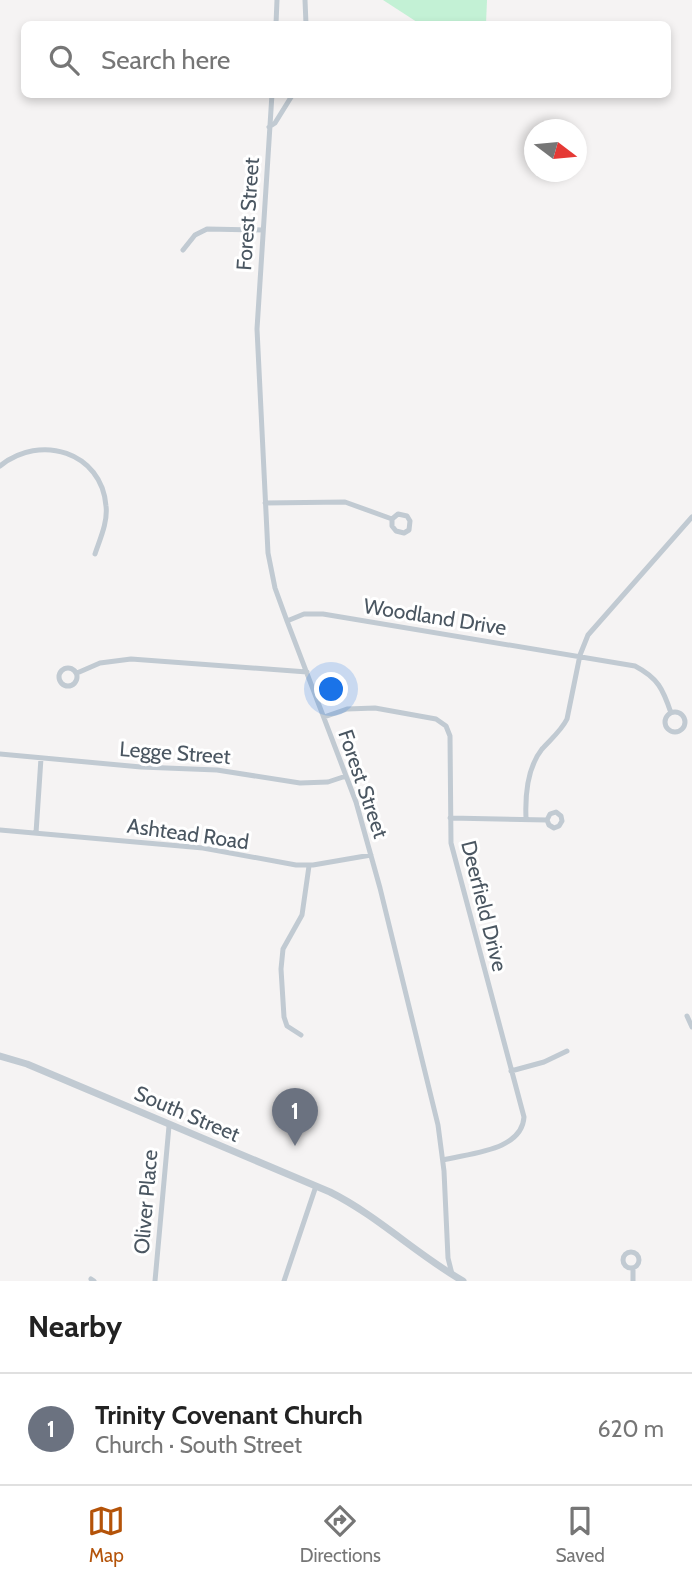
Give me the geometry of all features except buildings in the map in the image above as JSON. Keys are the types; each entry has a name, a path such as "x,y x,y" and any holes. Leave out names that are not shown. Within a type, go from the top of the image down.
{"street":[{"path":"276,21 277,0"},
{"path":"305,0 306,21"},
{"name":"Forest Street","path":"272,98 257,329 266,541 271,572 287,621 346,776 371,855 434,1103 443,1160 448,1258 452,1275"},
{"path":"269,127 275,123 291,98"},
{"path":"183,250 195,235 207,229 262,230"},
{"path":"0,466 16,454 43,449 63,452 87,467 102,488 107,507 106,520 95,554"},
{"path":"265,503 345,502 392,519"},
{"path":"526,818 526,791 532,766 567,719 580,655 591,631 692,517"},
{"name":"Woodland Drive","path":"287,621 304,614 323,614 635,666 655,678 671,713"},
{"path":"77,673 100,663 131,659 307,672"},
{"name":"Deerfield Drive","path":"324,717 347,709 367,707 429,717 443,724 451,741 452,849 523,1114 520,1133 512,1140 443,1160"},
{"name":"Legge Street","path":"0,754 141,767 217,770 304,783 328,782 346,776"},
{"path":"36,833 41,758"},
{"path":"450,818 547,820"},
{"name":"Ashtead Road","path":"0,830 203,848 309,866 371,855"},
{"path":"301,1035 287,1026 284,1017 281,969 283,949 302,915 309,866"},
{"path":"687,1016 692,1027"},
{"path":"512,1071 544,1062 568,1051"},
{"name":"South Street","path":"0,1056 27,1064 316,1186 361,1210 463,1281"},
{"name":"Oliver Place","path":"155,1281 169,1126"},
{"path":"284,1281 316,1186"},
{"path":"633,1268 633,1281"}],"green space":[{"path":"383,0 487,0 486,21 415,21"}],"place":[{"name":"Trinity Covenant Church","path":"295,1146"}]}
